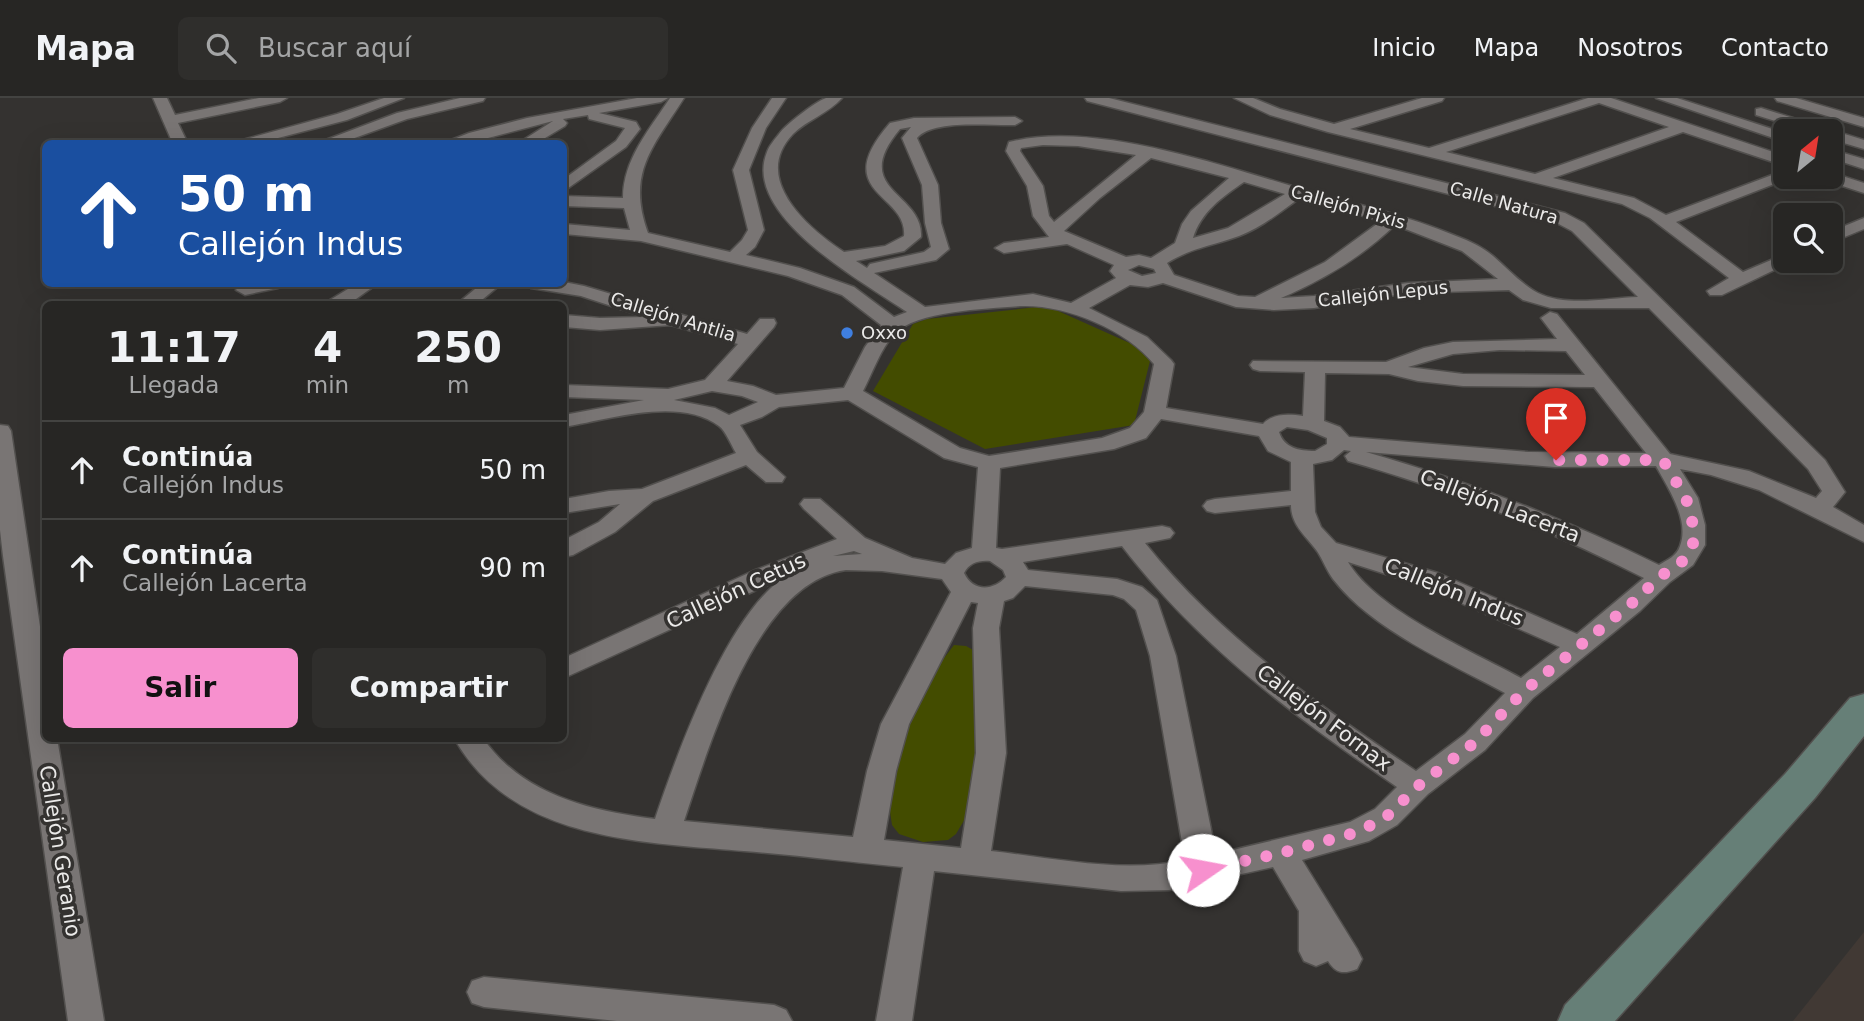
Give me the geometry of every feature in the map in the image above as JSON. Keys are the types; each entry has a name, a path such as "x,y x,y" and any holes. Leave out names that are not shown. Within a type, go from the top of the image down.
{"main road":[{"path":"1583,1021 1800,786 1864,708"}],"street":[{"path":"160,98 179,140"},
{"path":"203,98 209,112"},
{"path":"171,120 280,98"},
{"path":"251,140 342,117 397,98"},
{"path":"333,140 402,116 478,98"},
{"path":"460,140 487,131 661,98"},
{"path":"638,230 629,203 630,182 640,153 677,98"},
{"path":"734,257 749,243 756,230 741,170 759,128 779,98"},
{"path":"835,98 788,131 774,152 771,172 779,198 791,218 810,237 922,314"},
{"name":"Calle Natura","path":"1092,98 1559,217 1591,237 1817,465 1834,492 1820,507"},
{"path":"1247,101 1273,98"},
{"path":"1332,129 1437,98"},
{"path":"1427,153 1598,98 1773,157"},
{"path":"1663,98 1773,135"},
{"path":"1782,98 1864,123"},
{"path":"1247,101 1332,129 1628,201 1664,221 1742,279"},
{"path":"1741,106 1783,119"},
{"path":"531,140 580,114 624,121 633,129 621,144 567,184"},
{"path":"841,258 904,244 914,235 912,223 879,188 874,175 878,152 900,123 1015,121"},
{"path":"886,139 909,138 916,130 946,123"},
{"path":"1534,180 1684,127"},
{"path":"1732,144 1773,130"},
{"name":"Callejón Pixis","path":"1060,236 1041,216 1035,186 1012,147 1076,133 1392,219 1470,248 1496,265 1531,300 1663,460"},
{"path":"861,270 936,254 940,244 933,223 930,185 909,138"},
{"path":"1843,138 1864,145"},
{"path":"1757,152 1773,145"},
{"path":"1004,248 1060,236 1094,195 1147,154"},
{"path":"1843,157 1864,164"},
{"path":"1060,236 1147,281 1183,246 1189,225 1200,209 1241,177"},
{"path":"1664,221 1773,180"},
{"path":"1843,181 1864,188"},
{"path":"1183,246 1234,232 1256,221 1297,193"},
{"path":"567,201 629,203"},
{"path":"567,218 638,230 821,280 848,291 893,325"},
{"name":"Callejón Lepus","path":"1252,303 1340,262 1372,240 1392,219"},
{"path":"912,223 933,223"},
{"path":"1843,232 1864,223"},
{"path":"567,229 638,230"},
{"path":"1716,291 1773,265"},
{"name":"Callejón Lepus","path":"1159,270 1216,296 1252,303 1305,303 1408,288 1560,303 1656,302"},
{"path":"1074,309 1126,271"},
{"path":"247,293 264,287"},
{"path":"342,301 363,287"},
{"path":"470,301 488,287"},
{"name":"Callejón Antlia","path":"557,287 584,291 676,321 750,341 712,386"},
{"path":"728,422 755,413 774,401 852,393 952,453 989,463 1127,439 1145,428 1154,412 1164,364 1158,354 1130,335 1074,309 1052,302 1026,300 922,314 893,325 881,340 852,393"},
{"path":"567,321 600,324 676,321"},
{"path":"750,341 768,323"},
{"path":"1389,368 1409,356 1442,350 1569,345"},
{"path":"1260,366 1389,368 1418,375 1463,380 1598,381"},
{"path":"1313,422 1315,367"},
{"path":"567,420 669,399 712,386 746,390 774,401"},
{"path":"567,391 669,399 701,409 728,422 749,456 774,477"},
{"path":"1154,412 1268,431"},
{"path":"1285,420 1313,422 1331,431 1336,447 1326,455 1302,457 1275,447 1268,439 1268,431 1274,424 1285,420"},
{"name":"Callejón Geranio","path":"0,431 7,558 86,1021"},
{"name":"Callejón Lacerta","path":"1336,447 1556,460 1663,460 1710,468 1759,482 1820,507 1864,534"},
{"name":"Callejón Lacerta","path":"1336,447 1531,514 1661,576"},
{"path":"567,505 609,498 645,496 749,456"},
{"name":"Callejón Indus","path":"1302,457 1303,512 1310,529 1327,548 1343,575 1368,599 1406,626 1524,691"},
{"path":"471,742 497,772 526,796 564,812 608,824 1121,878 1169,877 1281,853 1358,832 1386,817 1418,786 1475,742 1524,691 1630,605 1661,576 1684,560 1693,545 1693,525 1686,498 1663,460"},
{"path":"974,862 991,753 986,628 992,595 1010,589 1002,562 989,463"},
{"path":"567,548 607,527 645,496"},
{"path":"1215,506 1301,497"},
{"path":"812,504 856,542"},
{"path":"1002,562 1161,533"},
{"name":"Callejón Fornax","path":"1129,539 1177,599 1230,645 1298,703 1418,786"},
{"name":"Callejón Cetus","path":"567,668 806,565 831,548 856,542 880,550 911,566 992,595"},
{"name":"Callejón Indus","path":"1327,548 1429,579 1579,645"},
{"path":"866,850 894,725 910,690 940,642 962,559 1002,562 1117,587 1133,593 1148,606 1163,656 1203,870"},
{"name":"Callejón Cetus","path":"666,830 703,723 742,646 766,612 806,565 845,563 911,566"},
{"path":"940,642 953,637 965,637 976,642 986,653"},
{"path":"1281,853 1315,909 1330,955"},
{"path":"894,1021 921,856"},
{"path":"484,992 590,1012 774,1021"}],"shaded area":[{"path":"1864,932 1864,1021 1793,1021"}],"green space":[{"path":"1047,306 1152,353 1134,425 985,449 873,391 913,324 927,319"},
{"path":"954,645 966,646 975,651 982,748 966,817 956,834 948,840 923,842 899,834 892,825 889,805 900,739 938,666"}],"place":[{"name":"Oxxo","path":"847,333"}],"route":[{"path":"1203,870 1358,832 1386,817 1418,786 1475,742 1524,691 1630,605 1661,576 1684,560 1693,545 1693,525 1686,498 1663,460 1556,460"}]}
